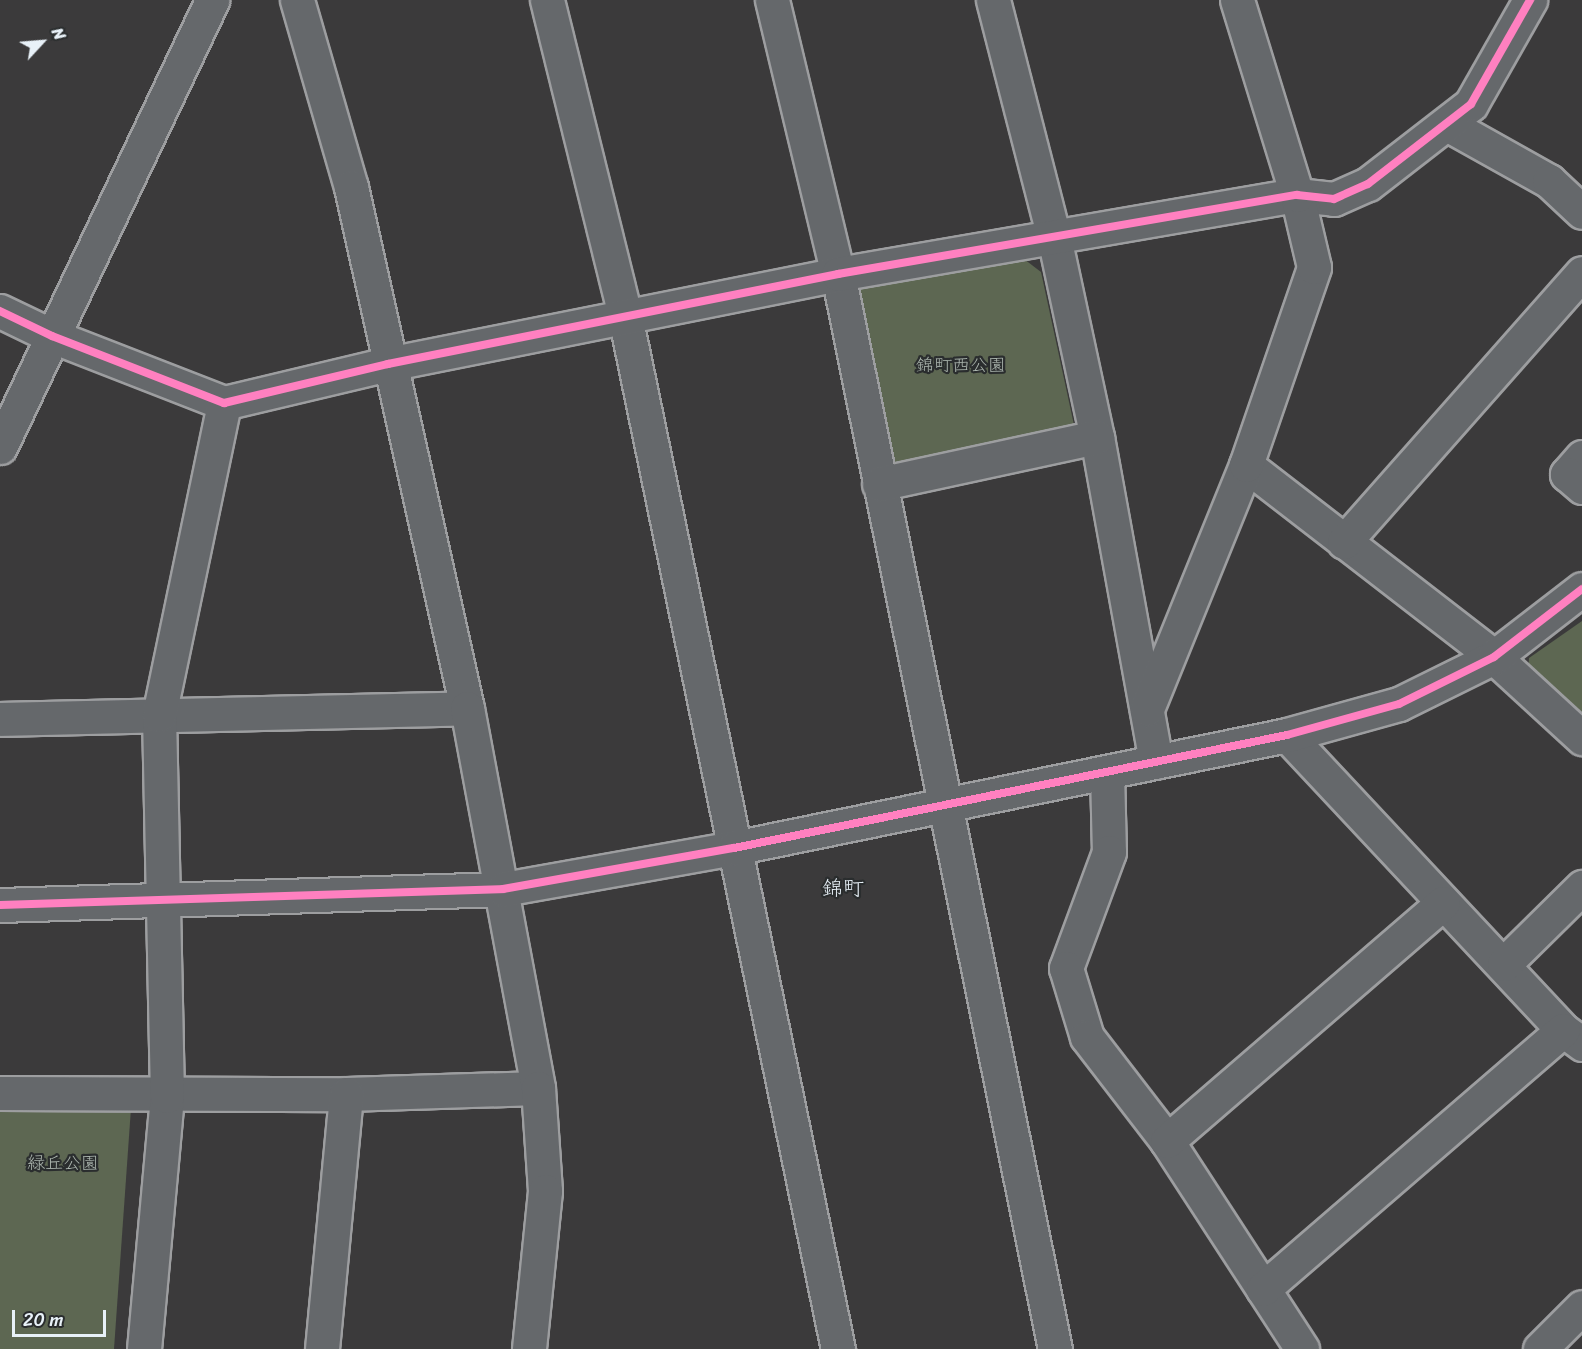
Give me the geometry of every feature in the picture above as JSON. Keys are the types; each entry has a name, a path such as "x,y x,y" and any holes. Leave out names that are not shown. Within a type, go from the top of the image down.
{"street":[{"path":"0,447 212,0"},
{"path":"297,0 351,187 388,364 467,708 503,889 538,1088 544,1191 529,1349"},
{"path":"547,0 625,316 838,1349"},
{"path":"772,0 838,274 1055,1349"},
{"path":"993,0 1054,237 1097,438 1156,762"},
{"path":"1147,709 1246,465 1314,267 1297,195 1237,0"},
{"path":"0,311 52,336 224,404 388,364 838,274 1297,195 1334,199 1368,184 1471,104 1530,0"},
{"path":"1447,124 1548,181 1582,212"},
{"path":"1344,542 1582,273"},
{"path":"144,1349 167,1096 165,900 159,715 224,404"},
{"path":"879,484 1097,438"},
{"path":"1582,457 1567,474 1582,487"},
{"path":"1246,465 1494,657 1582,738"},
{"path":"0,904 503,889 734,848 1287,735 1399,704 1494,657 1582,589"},
{"path":"0,719 467,708"},
{"path":"1263,1289 1573,1037 1443,903 1287,735"},
{"path":"1107,772 1109,852 1066,968 1087,1037 1167,1141 1302,1349"},
{"path":"1504,964 1582,887"},
{"path":"1167,1141 1443,903"},
{"path":"0,1093 167,1096 346,1094 538,1088"},
{"path":"322,1349 346,1094"},
{"path":"1540,1349 1582,1307"}],"green space":[{"name":"錦町西公園","path":"1024,259 1041,272 1074,425 1065,438 901,472 888,464 850,301 859,288"},
{"path":"1582,621 1582,726 1528,674 1529,658"},
{"name":"緑丘公園","path":"0,1094 132,1094 114,1349 0,1349"}],"cycle path":[{"path":"0,311 52,336 224,403 388,364 838,274 1297,195 1334,199 1368,184 1471,104 1530,0"},
{"path":"0,905 503,889 734,848 1287,735 1399,704 1494,657 1582,589"}],"district":[{"name":"錦町","path":"843,888"}]}
